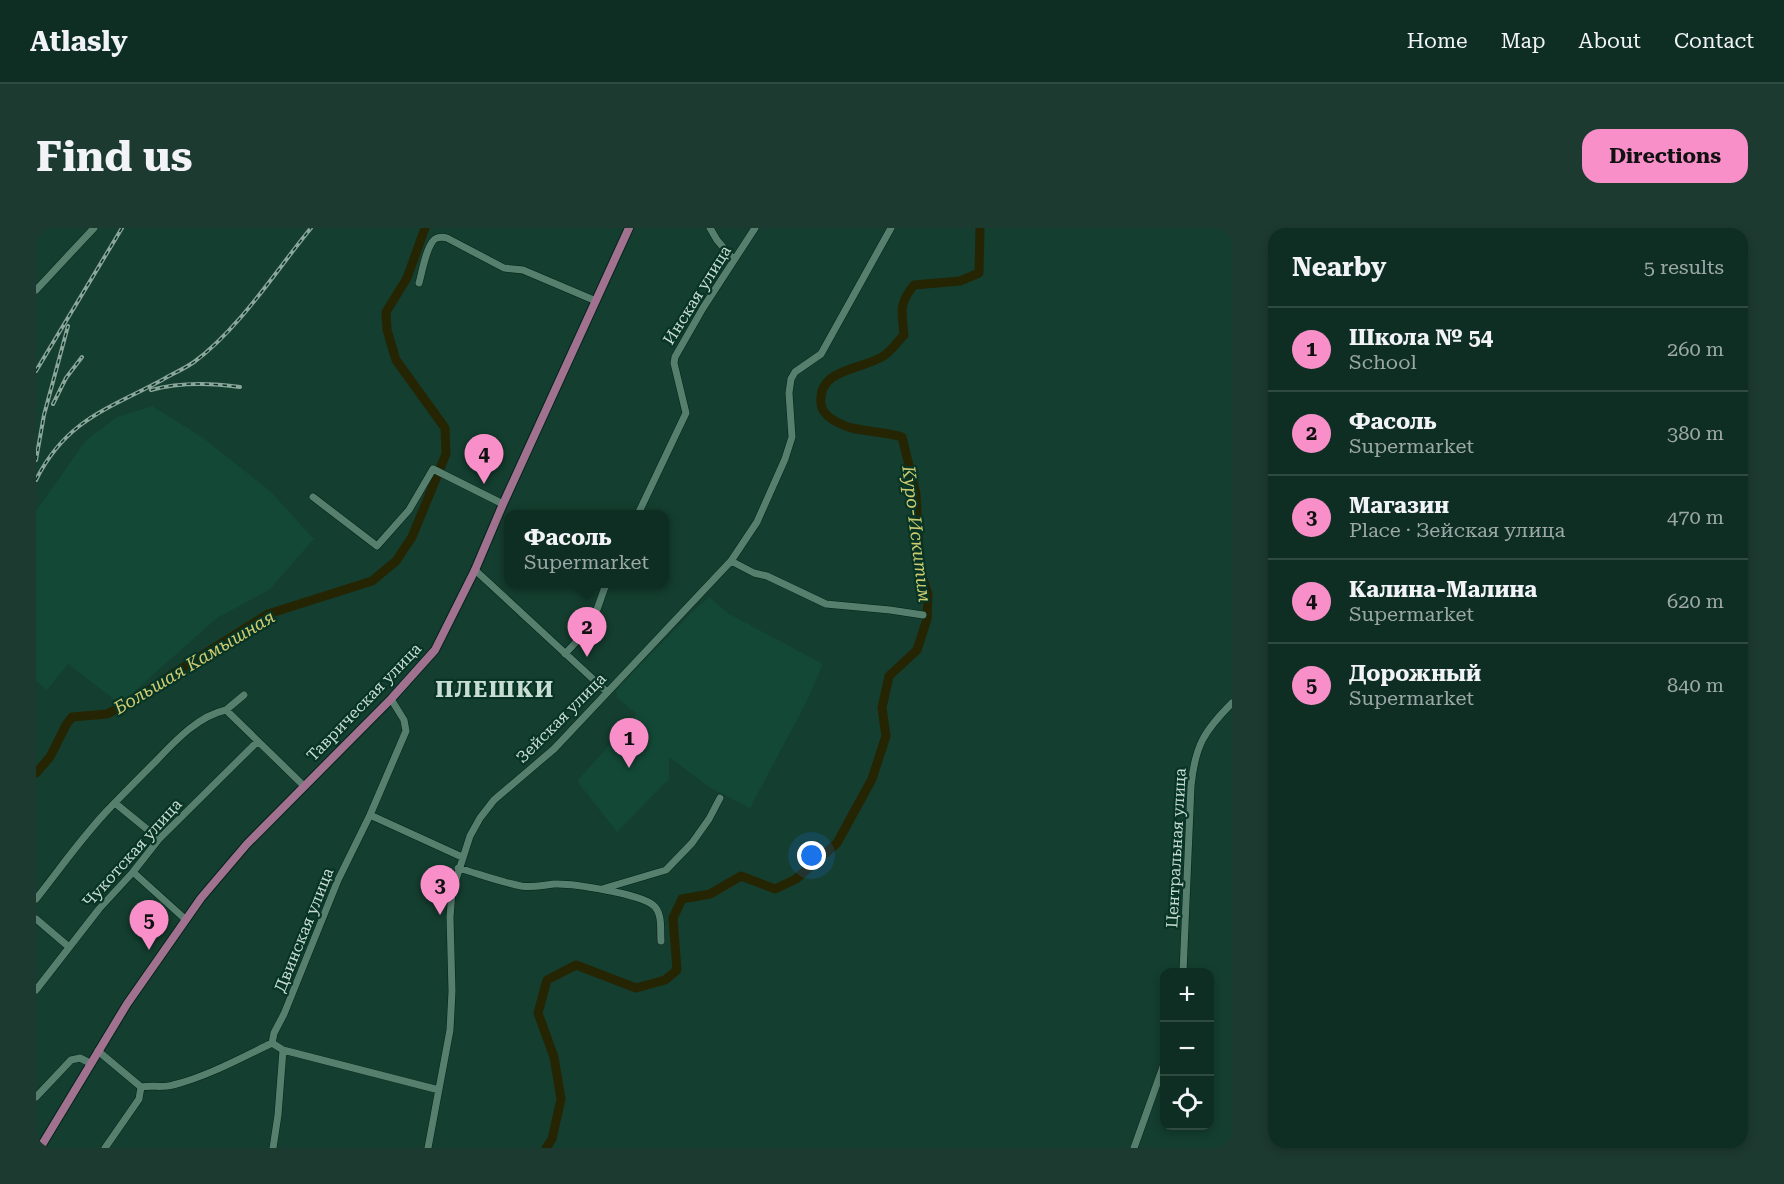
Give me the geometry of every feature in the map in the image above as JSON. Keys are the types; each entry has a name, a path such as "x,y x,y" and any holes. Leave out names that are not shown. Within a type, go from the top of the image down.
{"main road":[{"name":"Таврическая улица","path":"40,1148 90,1063 185,919 247,844 391,699 435,650 475,570 629,228"}],"street":[{"path":"36,290 94,228"},
{"path":"710,228 734,260"},
{"name":"Инская улица","path":"640,510 686,413 674,363 675,357 703,308 755,228"},
{"name":"Зейская улица","path":"428,1148 450,1030 452,892 470,836 494,800 554,749 731,561 757,522 792,438 789,393 791,379 795,372 821,354 890,229"},
{"path":"419,283 432,242 439,237 447,238 504,268 523,270 596,301"},
{"path":"313,497 377,546 408,510 433,469 503,504"},
{"path":"731,561 753,573 767,576 826,604 922,615"},
{"path":"475,570 607,692"},
{"path":"565,654 589,628 605,588"},
{"path":"36,899 104,814 168,749 200,722 226,710 244,695"},
{"name":"Двинская улица","path":"272,1043 274,1033 284,1014 338,880 370,815 406,731 404,720 391,699"},
{"name":"Центральная улица","path":"1183,968 1194,761 1209,727 1232,703"},
{"path":"226,710 304,786"},
{"name":"Чукотская улица","path":"36,990 99,909 159,839 257,742"},
{"path":"602,889 666,870 697,835 720,798"},
{"path":"115,803 159,839"},
{"path":"370,815 462,857"},
{"path":"459,868 521,886 537,887 554,884 602,889 655,906 660,917 661,941"},
{"path":"133,872 185,919"},
{"path":"36,919 69,947"},
{"path":"98,1051 141,1087 172,1086 236,1061 272,1043 284,1050 439,1090"},
{"path":"273,1148 284,1050"},
{"path":"36,1098 71,1059 80,1058 90,1063"},
{"path":"1134,1148 1160,1075"},
{"path":"105,1148 139,1099 141,1087"}],"shaded area":[{"path":"152,406 202,437 270,491 314,539 269,590 217,618 120,704 68,664 47,690 36,681 36,511 86,440 117,417"},
{"path":"709,597 729,614 823,664 807,701 750,808 709,787 669,757 669,779 617,832 577,781 637,714 617,698 616,690"}],"waterway":[{"name":"Большая Камышная","path":"36,773 50,757 72,717 107,714 136,699 268,614 372,581 396,561 412,537 446,454 445,428 396,360 387,330 386,312 407,278 425,228"},
{"name":"Куро-Искитим","path":"546,1148 552,1139 561,1099 554,1057 538,1013 547,980 576,965 636,988 665,980 677,970 673,918 682,899 710,894 741,876 775,889 796,879 837,843 872,779 886,736 882,708 889,676 917,650 927,619 928,594 920,571 916,494 902,437 852,428 838,423 828,417 822,409 822,392 826,383 834,376 876,360 893,348 904,335 903,303 914,285 960,281 979,273 980,228"}],"railway":[{"path":"36,371 122,228"},
{"path":"36,480 61,443 90,418 186,367 210,349 241,317 311,228"},
{"path":"36,460 44,415 68,326"},
{"path":"53,404 66,378 82,357"},
{"path":"151,390 196,384 240,387"}],"place":[{"name":"Калина-Малина","path":"484,484"},
{"name":"Фасоль","path":"587,657"},
{"name":"Школа № 54","path":"629,768"},
{"name":"Магазин","path":"440,915"},
{"name":"Дорожный","path":"149,950"}],"district":[{"name":"ПЛЕШКИ","path":"495,689"}]}
